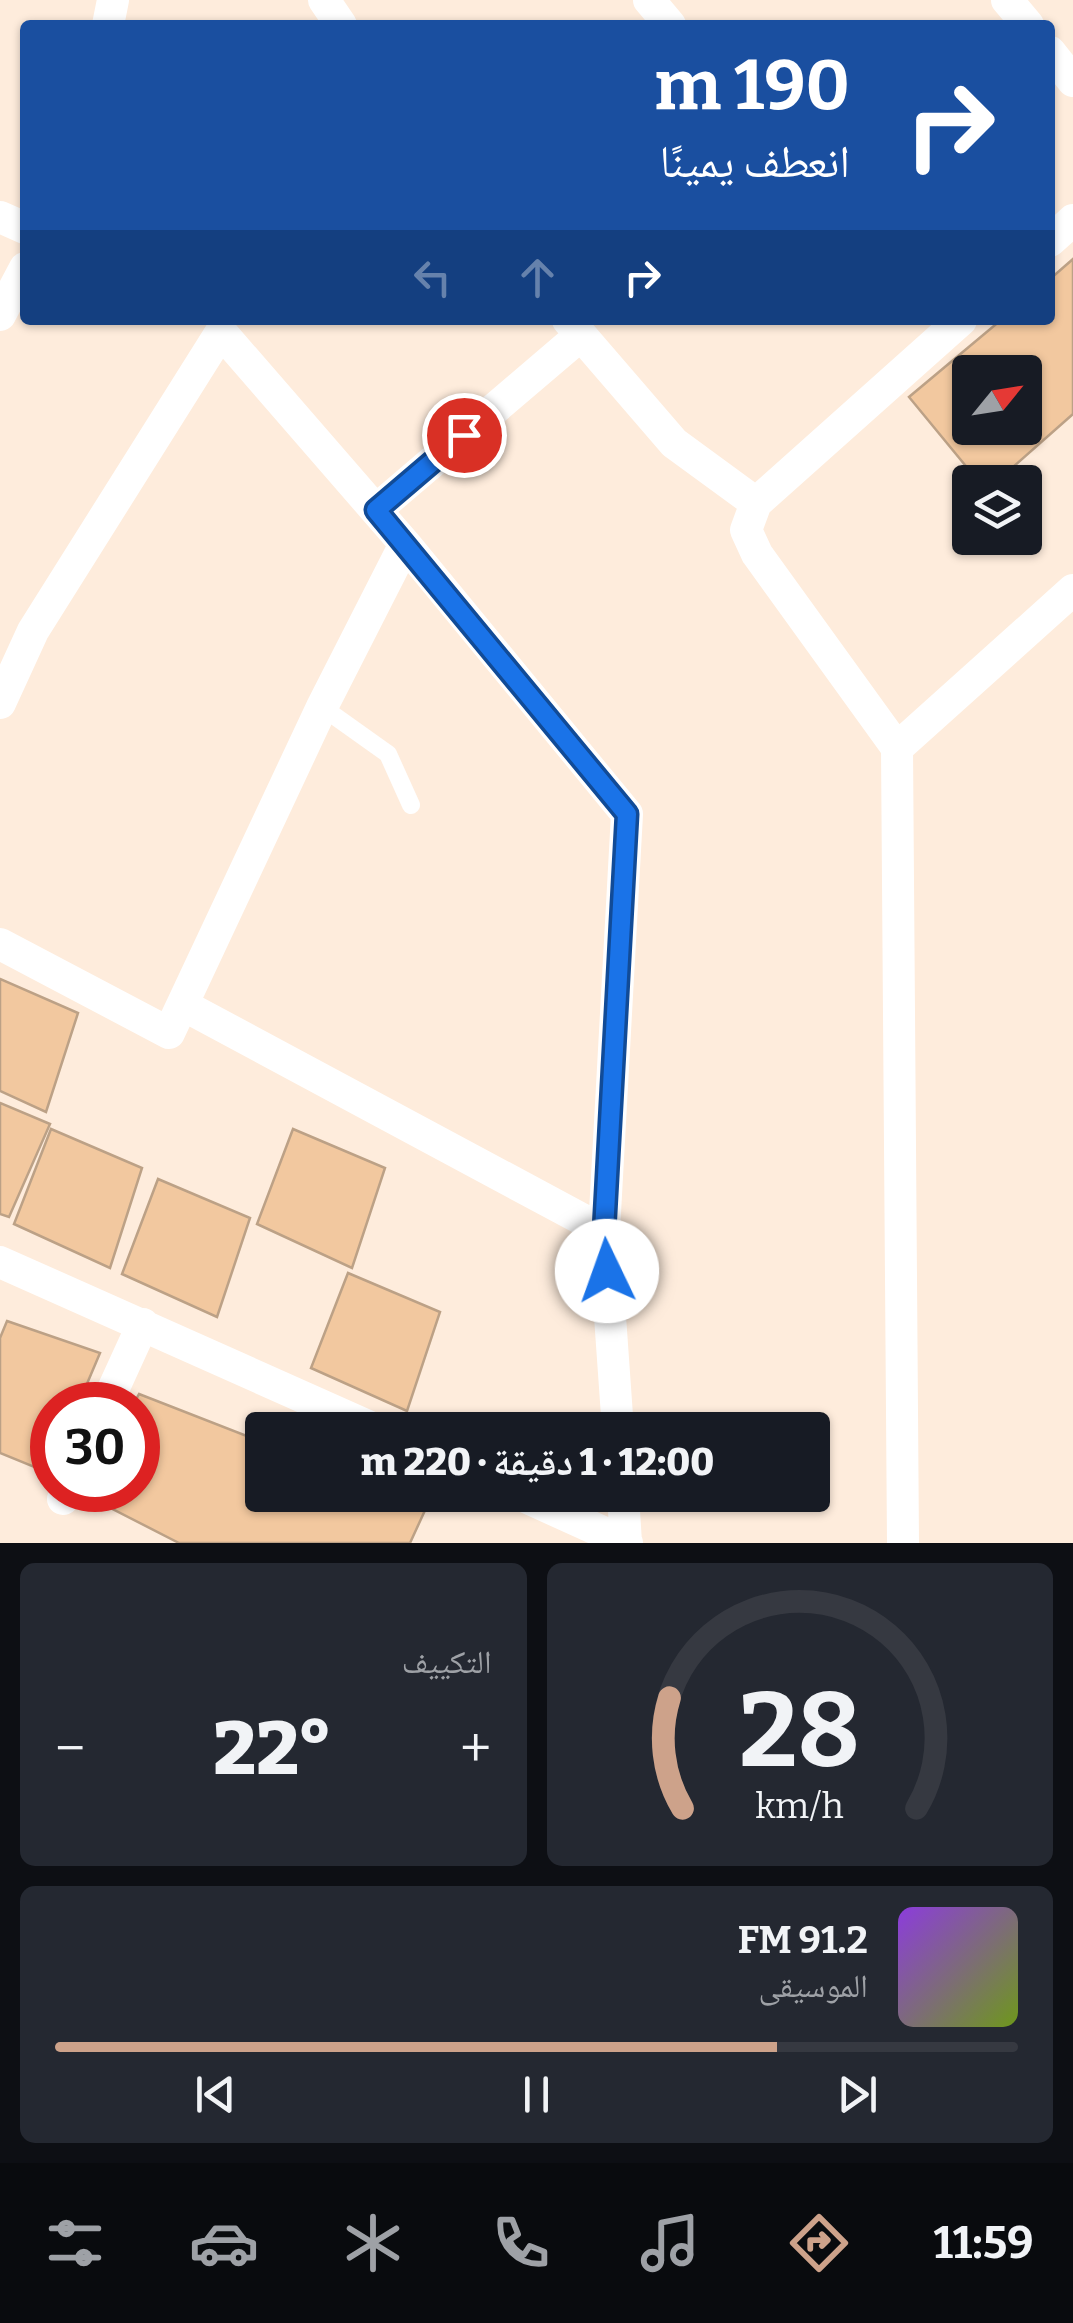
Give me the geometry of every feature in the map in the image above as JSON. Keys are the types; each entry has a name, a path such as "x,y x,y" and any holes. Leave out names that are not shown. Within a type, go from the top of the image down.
{"street":[{"path":"649,0 666,20"},
{"path":"1007,0 1024,20"},
{"path":"1055,58 1073,81"},
{"path":"0,315 20,277"},
{"path":"376,510 574,328 674,443 756,503"},
{"path":"4,684 221,332 406,544 627,814 604,1231 617,1412"},
{"path":"903,1543 896,748 757,554 746,530 756,503 924,332"},
{"path":"0,944 169,1033 322,707 406,544"},
{"path":"896,748 1073,590"},
{"path":"182,1005 604,1231"},
{"path":"0,1262 337,1412"},
{"path":"117,1382 143,1324"},
{"path":"558,1512 626,1543 624,1512"}],"lane":[{"path":"322,707 388,754 411,805"}],"building":[{"path":"1073,259 1073,414 1042,441 1042,355 959,355 995,325 1055,325 1055,275"},
{"path":"952,361 952,445 1038,445 1015,465 965,465 909,397"},
{"path":"0,979 78,1013 46,1112 0,1091"},
{"path":"0,1103 50,1124 9,1217 0,1214"},
{"path":"51,1129 142,1168 110,1268 14,1224"},
{"path":"293,1129 385,1168 352,1268 257,1224"},
{"path":"158,1179 250,1218 217,1317 122,1274"},
{"path":"348,1273 440,1312 407,1411 311,1368"},
{"path":"7,1321 100,1353 88,1382 30,1382 30,1465 0,1453 0,1338"},
{"path":"160,1402 245,1435 245,1512 424,1512 410,1543 179,1543 118,1512 160,1512"}],"route":[{"path":"464,435 376,510 627,814 604,1231 607,1271"}]}
